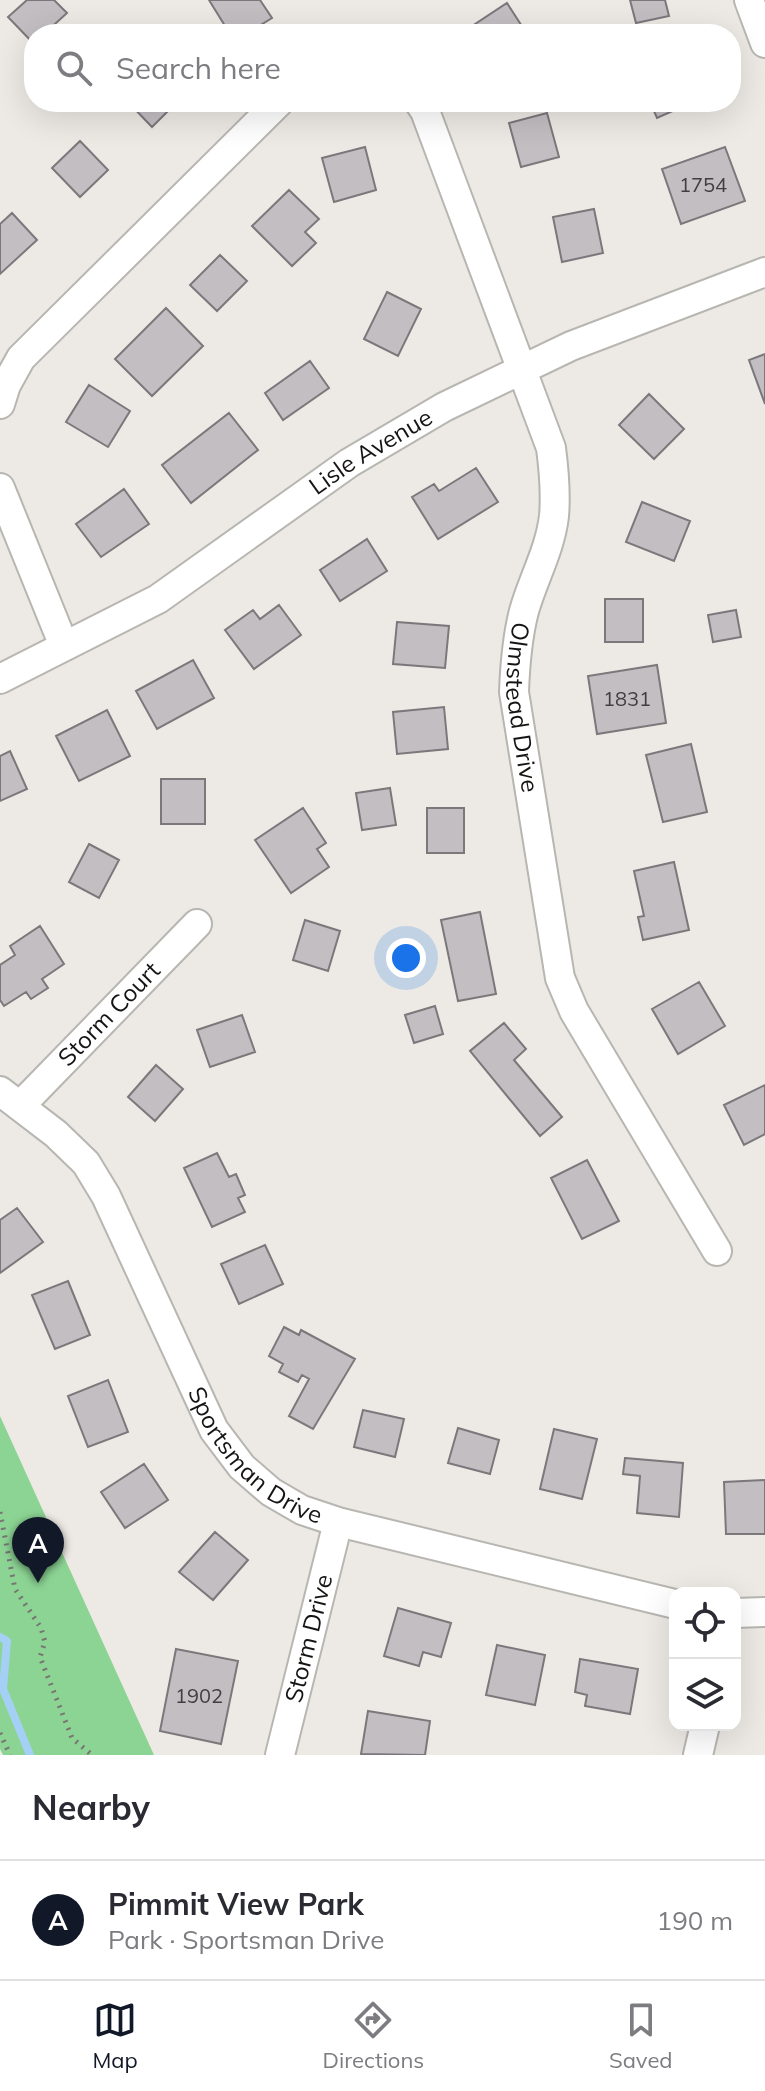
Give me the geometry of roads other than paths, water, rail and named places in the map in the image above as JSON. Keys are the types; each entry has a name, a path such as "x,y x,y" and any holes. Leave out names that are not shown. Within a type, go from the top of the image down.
{"street":[{"path":"749,0 765,43"},
{"path":"0,404 6,385 21,358 269,112"},
{"name":"Olmstead Drive","path":"425,112 551,448 555,484 554,518 546,551 524,611 516,653 514,692 560,978 574,1011 717,1251"},
{"name":"Lisle Avenue","path":"0,679 176,588 349,463 444,407 571,346 765,272"},
{"path":"0,488 64,646"},
{"name":"Storm Court","path":"10,1098 197,924"},
{"name":"Sportsman Drive","path":"10,1098 56,1134 86,1163 106,1196 214,1430 242,1467 271,1492 338,1522 669,1603"},
{"name":"Storm Drive","path":"280,1755 338,1522"},
{"path":"741,1613 765,1612"},
{"path":"698,1755 704,1731"}],"waterway":[{"path":"0,1637 7,1641 3,1689 30,1755"}],"place":[{"name":"Pimmit View Park","path":"38,1583"}]}
